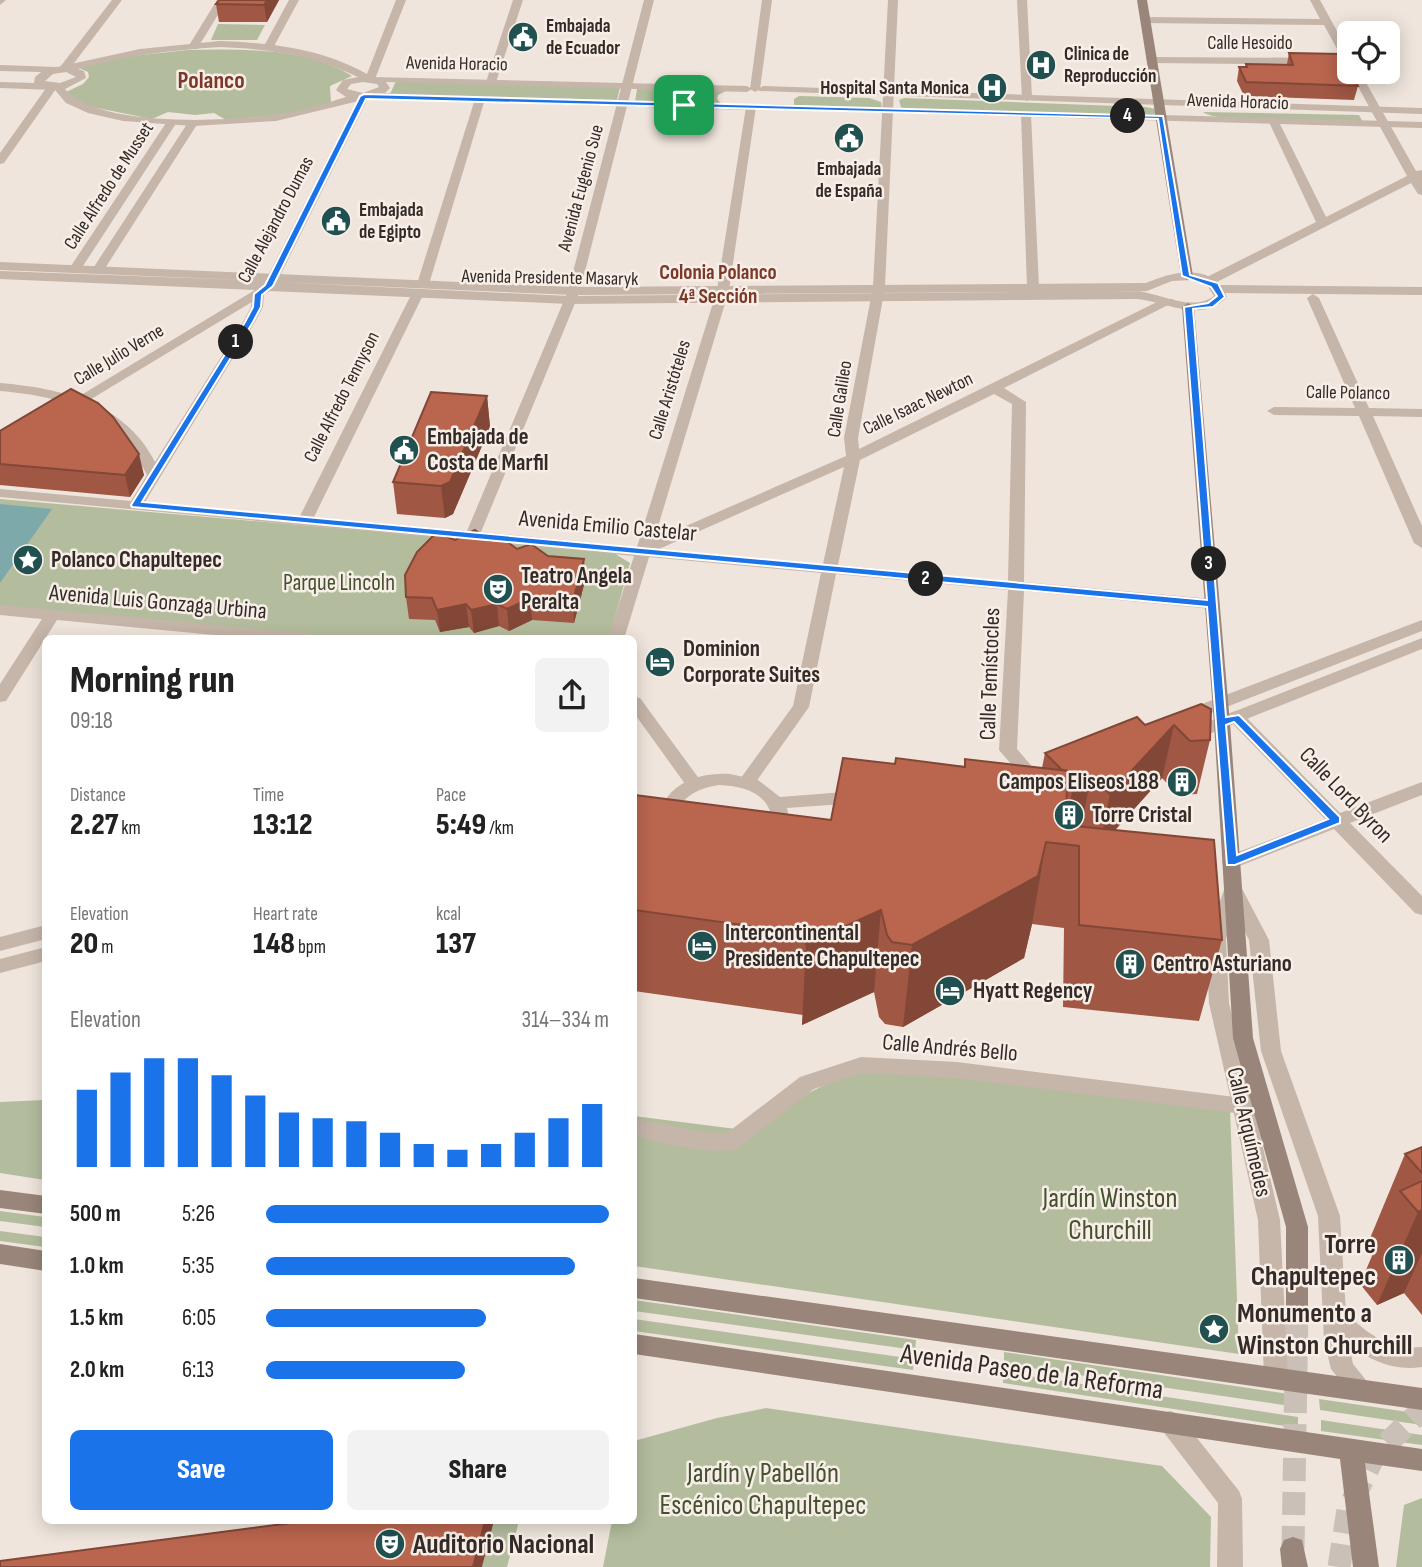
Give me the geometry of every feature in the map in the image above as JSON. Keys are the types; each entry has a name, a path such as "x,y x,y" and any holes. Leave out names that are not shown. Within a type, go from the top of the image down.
{"main road":[{"path":"1142,0 1186,276"},
{"name":"Calle Arquímedes","path":"1188,307 1220,703 1228,720 1231,862 1243,1038 1297,1227 1297,1307"},
{"path":"0,1199 42,1204"},
{"path":"0,1254 42,1260"},
{"name":"Avenida Paseo de la Reforma","path":"637,1287 1422,1399"},
{"name":"Avenida Paseo de la Reforma","path":"637,1344 1422,1460"},
{"path":"1351,1450 1366,1567"}],"street":[{"path":"64,69 117,0"},
{"path":"193,47 222,0"},
{"path":"268,48 293,0"},
{"path":"364,96 343,92 341,87 352,80 371,79 401,0"},
{"path":"491,82 518,0"},
{"name":"Avenida Eugenio Sue","path":"472,536 571,295 649,0"},
{"path":"755,89 767,0"},
{"name":"Calle Galileo","path":"747,782 801,707 853,458 851,438 879,292 893,0"},
{"path":"1022,0 1027,98"},
{"path":"1315,0 1337,40"},
{"path":"1145,20 1327,22"},
{"name":"Avenida Horacio","path":"0,68 64,69 136,52 193,47 268,48 334,61 371,79 1422,111"},
{"name":"Calle Hesoido","path":"1152,60 1337,61"},
{"path":"0,85 53,86 75,82 81,78 80,73 64,69 46,73 38,79 41,84 53,86"},
{"name":"Calle Alejandro Dumas","path":"136,505 249,322 364,96 379,93 385,88 383,83 371,79"},
{"path":"1362,84 1418,175 1422,192"},
{"path":"0,161 53,86"},
{"name":"Avenida Horacio","path":"53,86 66,101 91,111 193,123 274,118 364,96 1422,125"},
{"path":"755,89 777,97 773,103 752,107 732,98 736,92 755,89"},
{"name":"Calle Alfredo Tennyson","path":"305,520 420,289 480,99"},
{"path":"1202,105 1195,113 1210,118"},
{"name":"Calle Aristóteles","path":"617,635 722,295 752,107"},
{"path":"1026,114 1033,287"},
{"path":"1273,120 1323,224"},
{"name":"Calle Alfredo de Musset","path":"75,269 172,122"},
{"name":"Calle Alfredo de Musset","path":"98,270 193,123"},
{"path":"1216,289 1323,224 1418,175"},
{"name":"Avenida Presidente Masaryk","path":"0,266 98,270 267,286"},
{"name":"Avenida Presidente Masaryk","path":"0,275 571,295 1147,287 1169,277 1186,276 1216,289 1313,298 1422,299"},
{"name":"Calle Julio Verne","path":"56,415 267,286"},
{"name":"Avenida Presidente Masaryk","path":"879,292 1150,295 1188,307 1210,305 1216,289"},
{"name":"Avenida Presidente Masaryk","path":"1216,289 1422,291"},
{"path":"1313,298 1422,543"},
{"name":"Calle Isaac Newton","path":"642,551 853,458 1168,302"},
{"path":"0,387 48,393 78,402 111,417 147,454 154,475"},
{"name":"Calle Temístocles","path":"994,388 1019,402 1016,587 1008,750 1042,795"},
{"name":"Calle Polanco","path":"1274,411 1422,413"},
{"name":"Avenida Emilio Castelar","path":"0,493 1212,604"},
{"name":"Avenida Luis Gonzaga Urbina","path":"0,610 240,635"},
{"path":"0,697 52,616"},
{"path":"1169,723 1422,625"},
{"path":"1172,743 1422,643"},
{"path":"637,706 694,784"},
{"name":"Calle Lord Byron","path":"1228,720 1336,820 1422,908"},
{"path":"678,843 666,823 670,803 684,789 694,784 719,779 747,782 765,791 777,803 781,824"},
{"path":"1231,862 1422,788"},
{"path":"777,803 872,796"},
{"path":"653,849 804,822"},
{"path":"644,828 666,823"},
{"name":"Calle Arquímedes","path":"1233,890 1216,939 1220,1003 1269,1220 1276,1377"},
{"name":"Calle Arquímedes","path":"1233,890 1259,940 1271,1051 1329,1216 1336,1340 1343,1369 1362,1390"},
{"path":"0,944 42,933"},
{"path":"0,966 42,955"},
{"name":"Calle Andrés Bello","path":"637,1129 704,1141 731,1142 807,1083 861,1065 957,1070 1243,1106"},
{"path":"1335,1317 1356,1338 1383,1354 1415,1359"},
{"path":"1170,1422 1230,1499 1230,1567"}],"green space":[{"path":"218,24 265,25 257,40 211,40"},
{"path":"188,50 251,50 294,55 334,67 352,76 330,86 331,103 297,113 226,120 214,113 195,115 168,112 152,119 82,105 66,92 83,84 89,77 88,72 79,68 114,58"},
{"path":"396,81 620,87 617,100 390,94"},
{"path":"637,89 728,90 718,95 717,99 722,105 635,102"},
{"path":"799,96 869,98 881,102 882,109 794,105 794,99"},
{"path":"904,98 1145,107 1156,109 1158,116 905,109 901,107 899,100"},
{"path":"1203,112 1359,115 1363,122 1253,120 1213,116"},
{"name":"Parque Lincoln","path":"0,499 612,552 630,563 610,635 306,635 0,606"},
{"name":"Jardín Winston Churchill","path":"861,1067 1230,1108 1239,1354 637,1266 637,1116 736,1129"},
{"path":"42,1100 42,1180 0,1173 0,1102"},
{"path":"0,1211 42,1217 42,1227 0,1221"},
{"path":"0,1231 42,1237 42,1247 0,1241"},
{"path":"637,1300 916,1340 915,1350 637,1311"},
{"path":"637,1319 914,1359 913,1370 637,1331"},
{"path":"1004,1352 1296,1395 1297,1407 1004,1364"},
{"path":"1003,1372 1298,1417 1298,1428 1003,1383"},
{"path":"1319,1399 1422,1414 1422,1425 1320,1410"},
{"name":"Jardín y Pabellón Escénico Chapultepec","path":"766,1408 1162,1466 1211,1517 1210,1567 603,1567 611,1524 637,1524 637,1440 717,1418"},
{"path":"1321,1420 1422,1435 1422,1445 1321,1431"},
{"path":"1422,1498 1422,1567 1396,1567 1404,1505"},
{"path":"493,1524 518,1524 507,1567 482,1567"}],"water":[{"path":"0,504 52,509 0,583"}],"building":[{"path":"219,0 267,0 264,5 216,4"},
{"path":"1289,53 1337,54 1337,84 1358,86 1246,82 1239,67 1247,67 1246,64 1293,65"},
{"path":"71,389 98,403 113,417 139,454 125,475 0,464 0,431"},
{"path":"431,392 487,396 450,482 441,486 393,482"},
{"name":"Teatro Angela Peralta","path":"475,530 490,541 501,537 517,549 531,544 548,556 584,559 573,601 530,598 507,609 497,604 471,610 466,604 437,610 432,598 406,597 405,575 417,552 436,533 455,540"},
{"path":"1201,704 1211,709 1210,740 1190,741 1174,725 1110,794 1091,775 1074,782 1067,776 1068,771 1062,770 1045,753 1137,717 1145,725"},
{"path":"843,758 895,764 896,758 965,767 965,759 1068,771 1065,825 1214,840 1222,940 1079,925 1079,846 1046,842 1038,876 912,945 892,942 887,935 881,910 806,944 808,934 637,910 637,795 831,820"},
{"path":"1422,1147 1422,1173 1405,1154"},
{"path":"1422,1181 1422,1210 1418,1212 1400,1191"},
{"path":"283,1524 484,1524 473,1567 0,1567 0,1561"}],"tunnel":[{"path":"1293,1549 1297,1307"},
{"path":"1339,1567 1348,1510 1374,1456 1422,1410"}],"place":[{"name":"Embajada de Ecuador","path":"523,37"},
{"name":"Clinica de Reproducción","path":"1041,65"},
{"name":"Hospital Santa Monica","path":"992,88"},
{"name":"Embajada de España","path":"849,138"},
{"name":"Embajada de Egipto","path":"336,221"},
{"name":"Embajada de Costa de Marfil","path":"404,450"},
{"name":"Polanco Chapultepec","path":"28,560"},
{"name":"Teatro Angela Peralta","path":"498,589"},
{"name":"Dominion Corporate Suites","path":"660,662"},
{"name":"Campos Eliseos 188","path":"1182,782"},
{"name":"Torre Cristal","path":"1069,815"},
{"name":"Intercontinental Presidente Chapultepec","path":"702,946"},
{"name":"Centro Asturiano","path":"1130,964"},
{"name":"Hyatt Regency","path":"950,991"},
{"name":"Torre Chapultepec","path":"1399,1260"},
{"name":"Monumento a Winston Churchill","path":"1214,1329"},
{"name":"Auditorio Nacional","path":"390,1544"}],"district":[{"name":"Polanco","path":"211,80"},
{"name":"Colonia Polanco 4ª Sección","path":"718,284"}],"route":[{"path":"364,96 684,105 1161,117 1186,276 1209,281 1219,289 1221,297 1210,305 1188,307 1222,723 1236,718 1336,820 1231,862 1212,604 136,505 249,322 257,307 258,294 268,286 364,96"}]}
